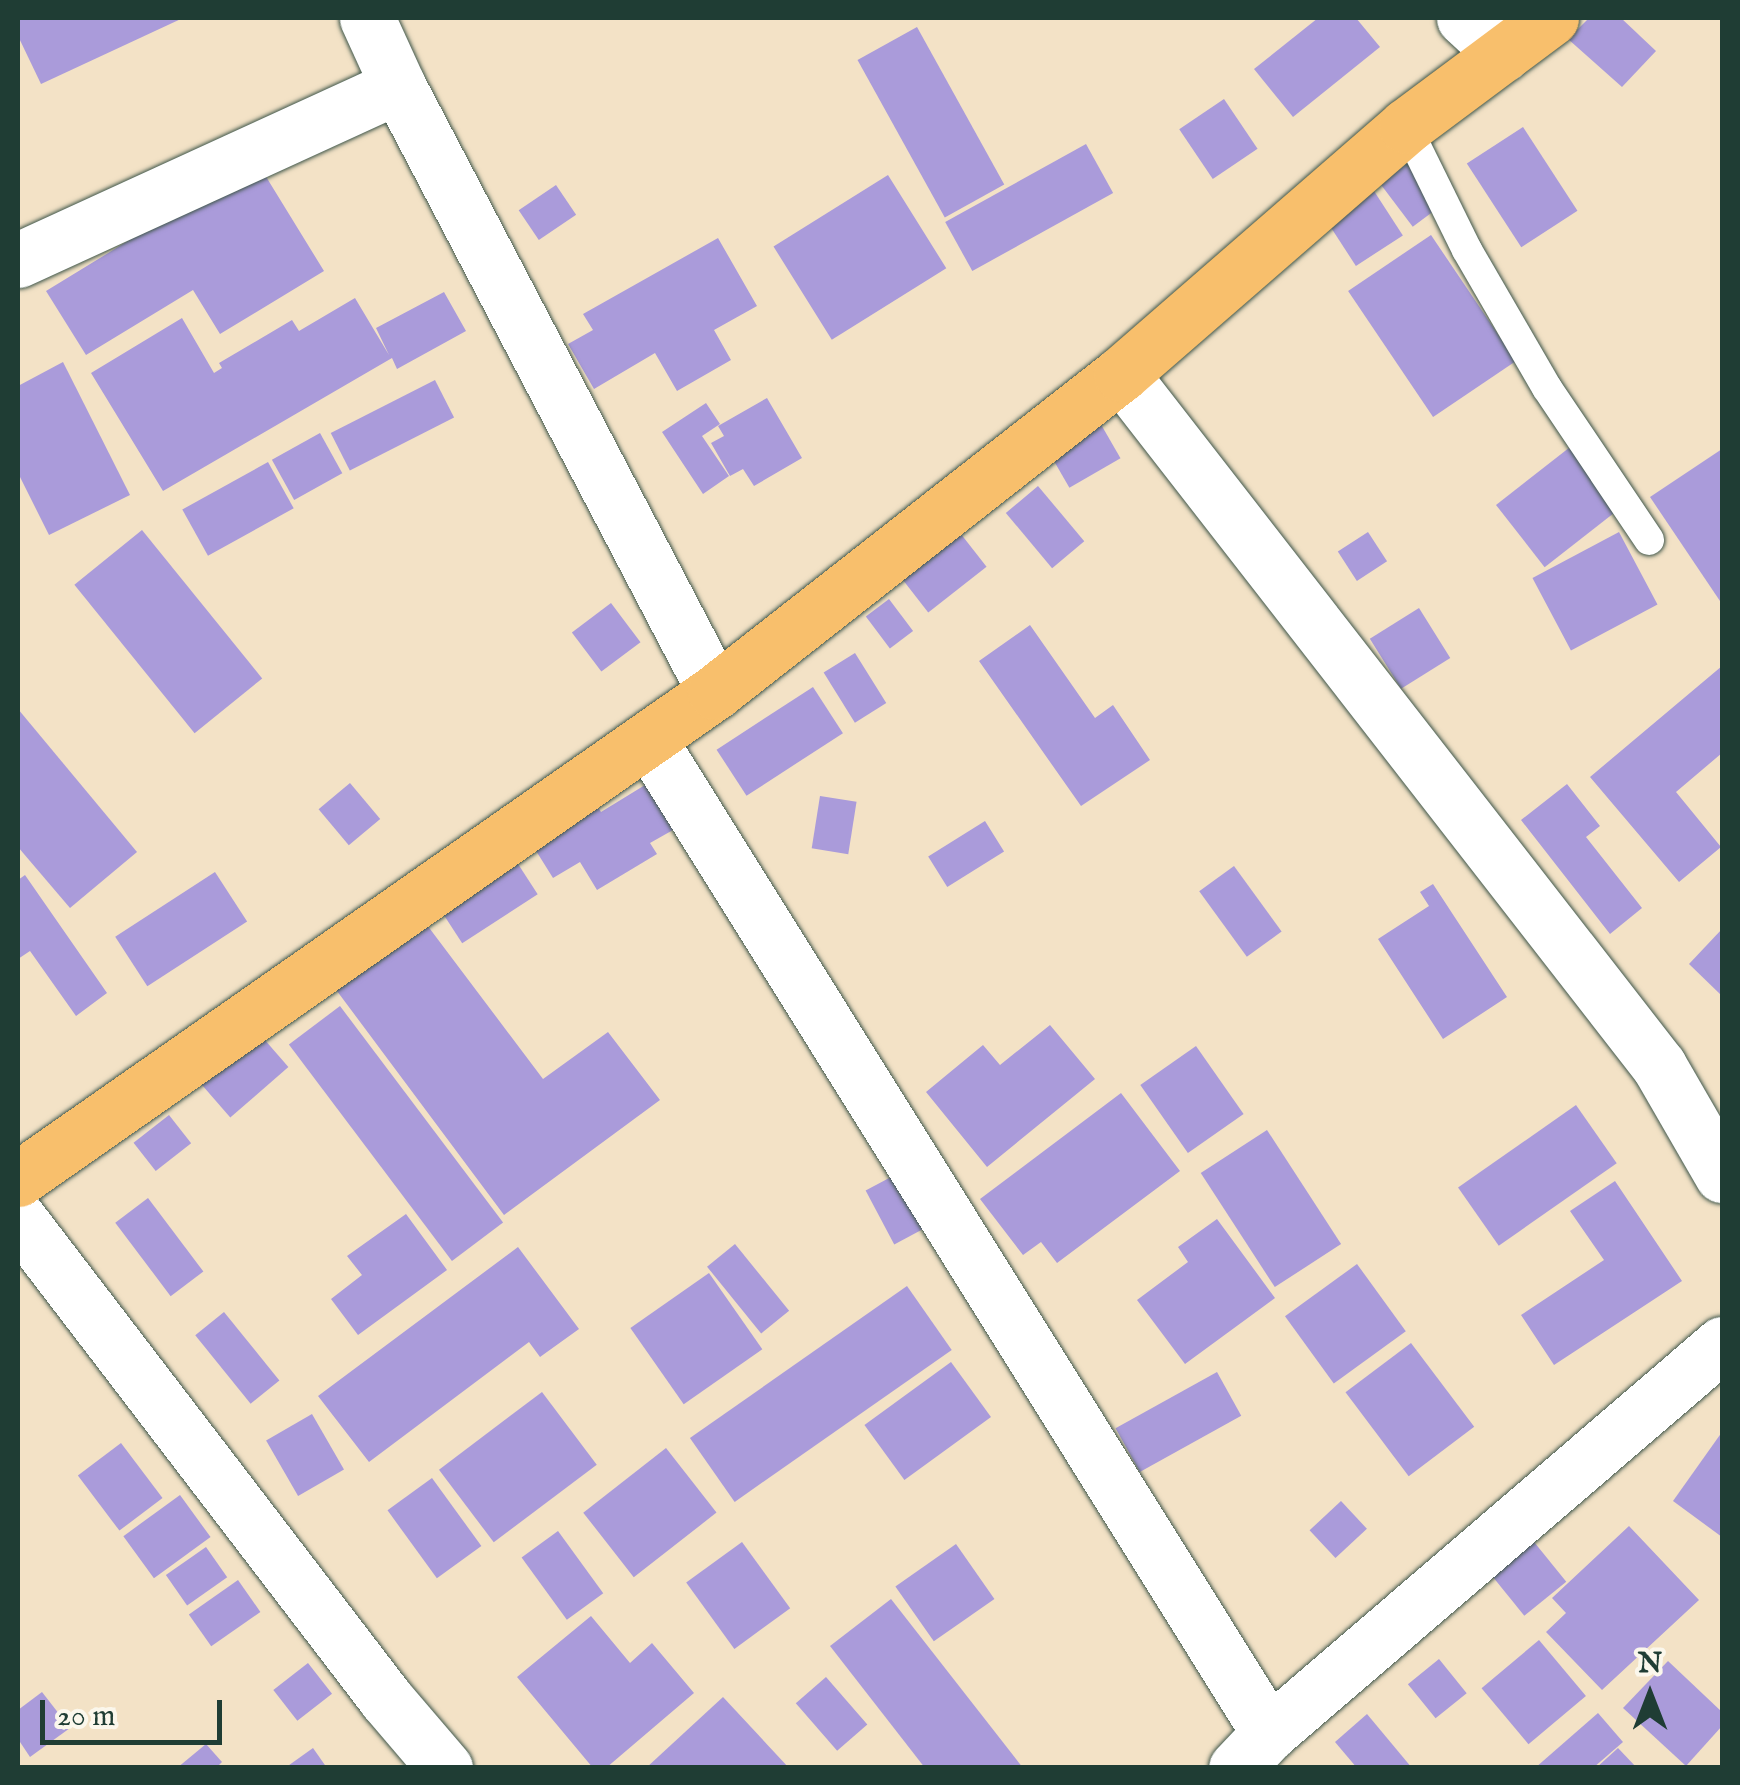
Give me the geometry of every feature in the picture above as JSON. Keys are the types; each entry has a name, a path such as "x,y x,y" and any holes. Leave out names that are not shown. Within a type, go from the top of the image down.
{"main road":[{"path":"18,1179 715,692 1121,374 1406,126 1483,36 1551,18"}],"street":[{"path":"367,18 398,86 715,692"},
{"path":"18,260 398,86"},
{"path":"1121,374 1660,1066 1722,1175"},
{"path":"650,740 1252,1750 1722,1344"},
{"path":"18,1218 386,1699 445,1768"}],"lane":[{"path":"1406,126 1467,250 1547,388 1649,540"}],"building":[{"path":"18,18 183,18 41,84 18,36"},
{"path":"1318,18 1356,18 1380,47 1293,117 1254,69"},
{"path":"1589,18 1621,18 1656,51 1622,87 1568,39"},
{"path":"917,27 1004,184 945,217 858,60"},
{"path":"1224,99 1258,149 1213,179 1179,129"},
{"path":"1523,127 1577,211 1521,247 1467,163"},
{"path":"1086,144 1113,193 972,271 945,222"},
{"path":"257,162 324,271 220,334 193,290 86,355 46,291"},
{"path":"1409,162 1441,205 1413,227 1380,184"},
{"path":"888,175 946,268 832,340 774,247"},
{"path":"556,185 576,215 539,240 519,210"},
{"path":"1374,191 1403,235 1356,266 1327,221"},
{"path":"1431,235 1516,361 1433,417 1348,291"},
{"path":"718,238 757,306 714,330 731,360 677,391 655,353 594,389 568,344 593,330 583,314"},
{"path":"444,292 466,331 397,369 392,358 163,491 91,373 182,318 214,373 222,368 219,363 292,320 299,331 355,298 389,355 376,328"},
{"path":"63,362 130,495 49,535 18,473 18,386"},
{"path":"435,380 454,417 350,471 331,433"},
{"path":"767,398 802,458 754,486 743,469 730,476 711,443 724,436 718,426"},
{"path":"706,403 720,424 702,436 729,476 703,494 662,432"},
{"path":"1099,421 1120,458 1069,488 1048,450"},
{"path":"320,433 342,473 294,500 272,460"},
{"path":"1574,444 1623,506 1545,567 1496,505"},
{"path":"1722,449 1722,604 1650,497"},
{"path":"268,462 294,508 208,556 182,510"},
{"path":"1038,486 1084,541 1052,568 1006,513"},
{"path":"957,529 987,567 928,612 899,575"},
{"path":"142,530 262,678 195,733 74,585"},
{"path":"1368,532 1387,561 1357,581 1338,552"},
{"path":"1619,532 1657,604 1571,650 1532,578"},
{"path":"889,599 913,631 890,648 866,616"},
{"path":"611,603 640,642 601,672 572,632"},
{"path":"1419,608 1450,658 1401,689 1370,639"},
{"path":"1030,625 1095,718 1113,705 1150,760 1081,806 979,661"},
{"path":"855,653 886,703 855,723 824,673"},
{"path":"1722,666 1722,753 1676,792 1721,847 1679,882 1590,777"},
{"path":"813,687 843,733 747,796 717,750"},
{"path":"18,709 137,852 70,908 18,847"},
{"path":"350,783 380,819 349,845 319,809"},
{"path":"1567,784 1600,826 1586,837 1642,908 1610,934 1521,820"},
{"path":"645,785 673,830 650,843 657,854 597,890 580,862 553,878 523,830 587,790 601,812"},
{"path":"820,796 857,802 848,854 812,848"},
{"path":"985,821 1004,852 947,887 928,857"},
{"path":"505,844 538,894 462,943 430,893"},
{"path":"1234,866 1282,932 1247,957 1199,891"},
{"path":"215,872 247,921 147,986 115,937"},
{"path":"25,875 107,993 76,1016 30,951 18,959 18,880"},
{"path":"1433,884 1507,997 1443,1039 1378,939 1429,906 1420,892"},
{"path":"424,921 543,1079 608,1032 660,1100 504,1215 334,987"},
{"path":"1722,929 1722,996 1689,964"},
{"path":"340,1006 503,1222 452,1261 289,1045"},
{"path":"251,1024 288,1067 230,1118 193,1075"},
{"path":"1050,1025 1095,1079 987,1167 926,1092 983,1045 1000,1065"},
{"path":"1196,1046 1244,1114 1188,1153 1140,1085"},
{"path":"1121,1093 1180,1171 1057,1263 1041,1242 1023,1255 980,1199"},
{"path":"1576,1105 1617,1163 1499,1246 1458,1188"},
{"path":"169,1115 191,1143 156,1171 134,1143"},
{"path":"1267,1130 1341,1244 1275,1287 1201,1173"},
{"path":"908,1168 937,1222 894,1244 866,1191"},
{"path":"1615,1181 1682,1281 1554,1365 1521,1315 1604,1260 1570,1211"},
{"path":"148,1198 203,1271 171,1296 115,1223"},
{"path":"406,1214 447,1270 358,1335 331,1299 362,1275 347,1256"},
{"path":"1217,1219 1275,1298 1185,1364 1137,1300 1188,1262 1178,1247"},
{"path":"735,1244 789,1311 761,1333 707,1267"},
{"path":"518,1247 579,1329 540,1357 529,1342 369,1462 318,1396"},
{"path":"1357,1264 1406,1331 1334,1383 1285,1316"},
{"path":"709,1273 762,1349 684,1404 630,1328"},
{"path":"907,1286 952,1350 735,1502 690,1438"},
{"path":"224,1312 279,1380 251,1404 195,1335"},
{"path":"1411,1343 1474,1427 1409,1476 1346,1392"},
{"path":"951,1362 991,1417 904,1480 864,1425"},
{"path":"1217,1372 1241,1416 1140,1472 1116,1428"},
{"path":"542,1392 597,1465 494,1542 439,1470"},
{"path":"312,1414 344,1469 298,1496 266,1440"},
{"path":"1722,1432 1722,1537 1673,1501"},
{"path":"121,1443 163,1498 119,1531 78,1475"},
{"path":"666,1448 716,1513 634,1577 583,1513"},
{"path":"432,1478 481,1546 437,1578 388,1510"},
{"path":"180,1495 211,1537 154,1578 123,1536"},
{"path":"1341,1501 1367,1529 1335,1558 1310,1530"},
{"path":"1629,1526 1699,1600 1602,1690 1546,1632 1566,1613 1552,1598"},
{"path":"558,1531 603,1593 567,1620 522,1557"},
{"path":"1526,1532 1566,1582 1524,1616 1484,1566"},
{"path":"742,1542 790,1608 734,1649 686,1583"},
{"path":"956,1544 994,1599 934,1641 895,1586"},
{"path":"206,1547 227,1577 187,1605 166,1575"},
{"path":"238,1580 260,1612 211,1646 189,1614"},
{"path":"891,1599 1023,1768 925,1768 830,1646"},
{"path":"591,1616 630,1663 652,1643 694,1693 606,1768 593,1768 517,1677"},
{"path":"1539,1640 1586,1696 1528,1744 1482,1688"},
{"path":"1439,1659 1467,1693 1436,1718 1408,1684"},
{"path":"1668,1661 1722,1712 1722,1726 1686,1766 1623,1708"},
{"path":"308,1663 332,1694 297,1721 273,1690"},
{"path":"826,1677 867,1725 837,1751 796,1703"},
{"path":"42,1692 70,1728 30,1757 18,1739 18,1710"},
{"path":"723,1697 789,1768 646,1768"},
{"path":"1598,1713 1623,1742 1593,1768 1535,1768"},
{"path":"1367,1714 1412,1768 1357,1768 1335,1742"},
{"path":"206,1744 222,1762 216,1768 177,1768"},
{"path":"313,1748 327,1768 285,1768"},
{"path":"1618,1748 1637,1768 1596,1768"}]}
